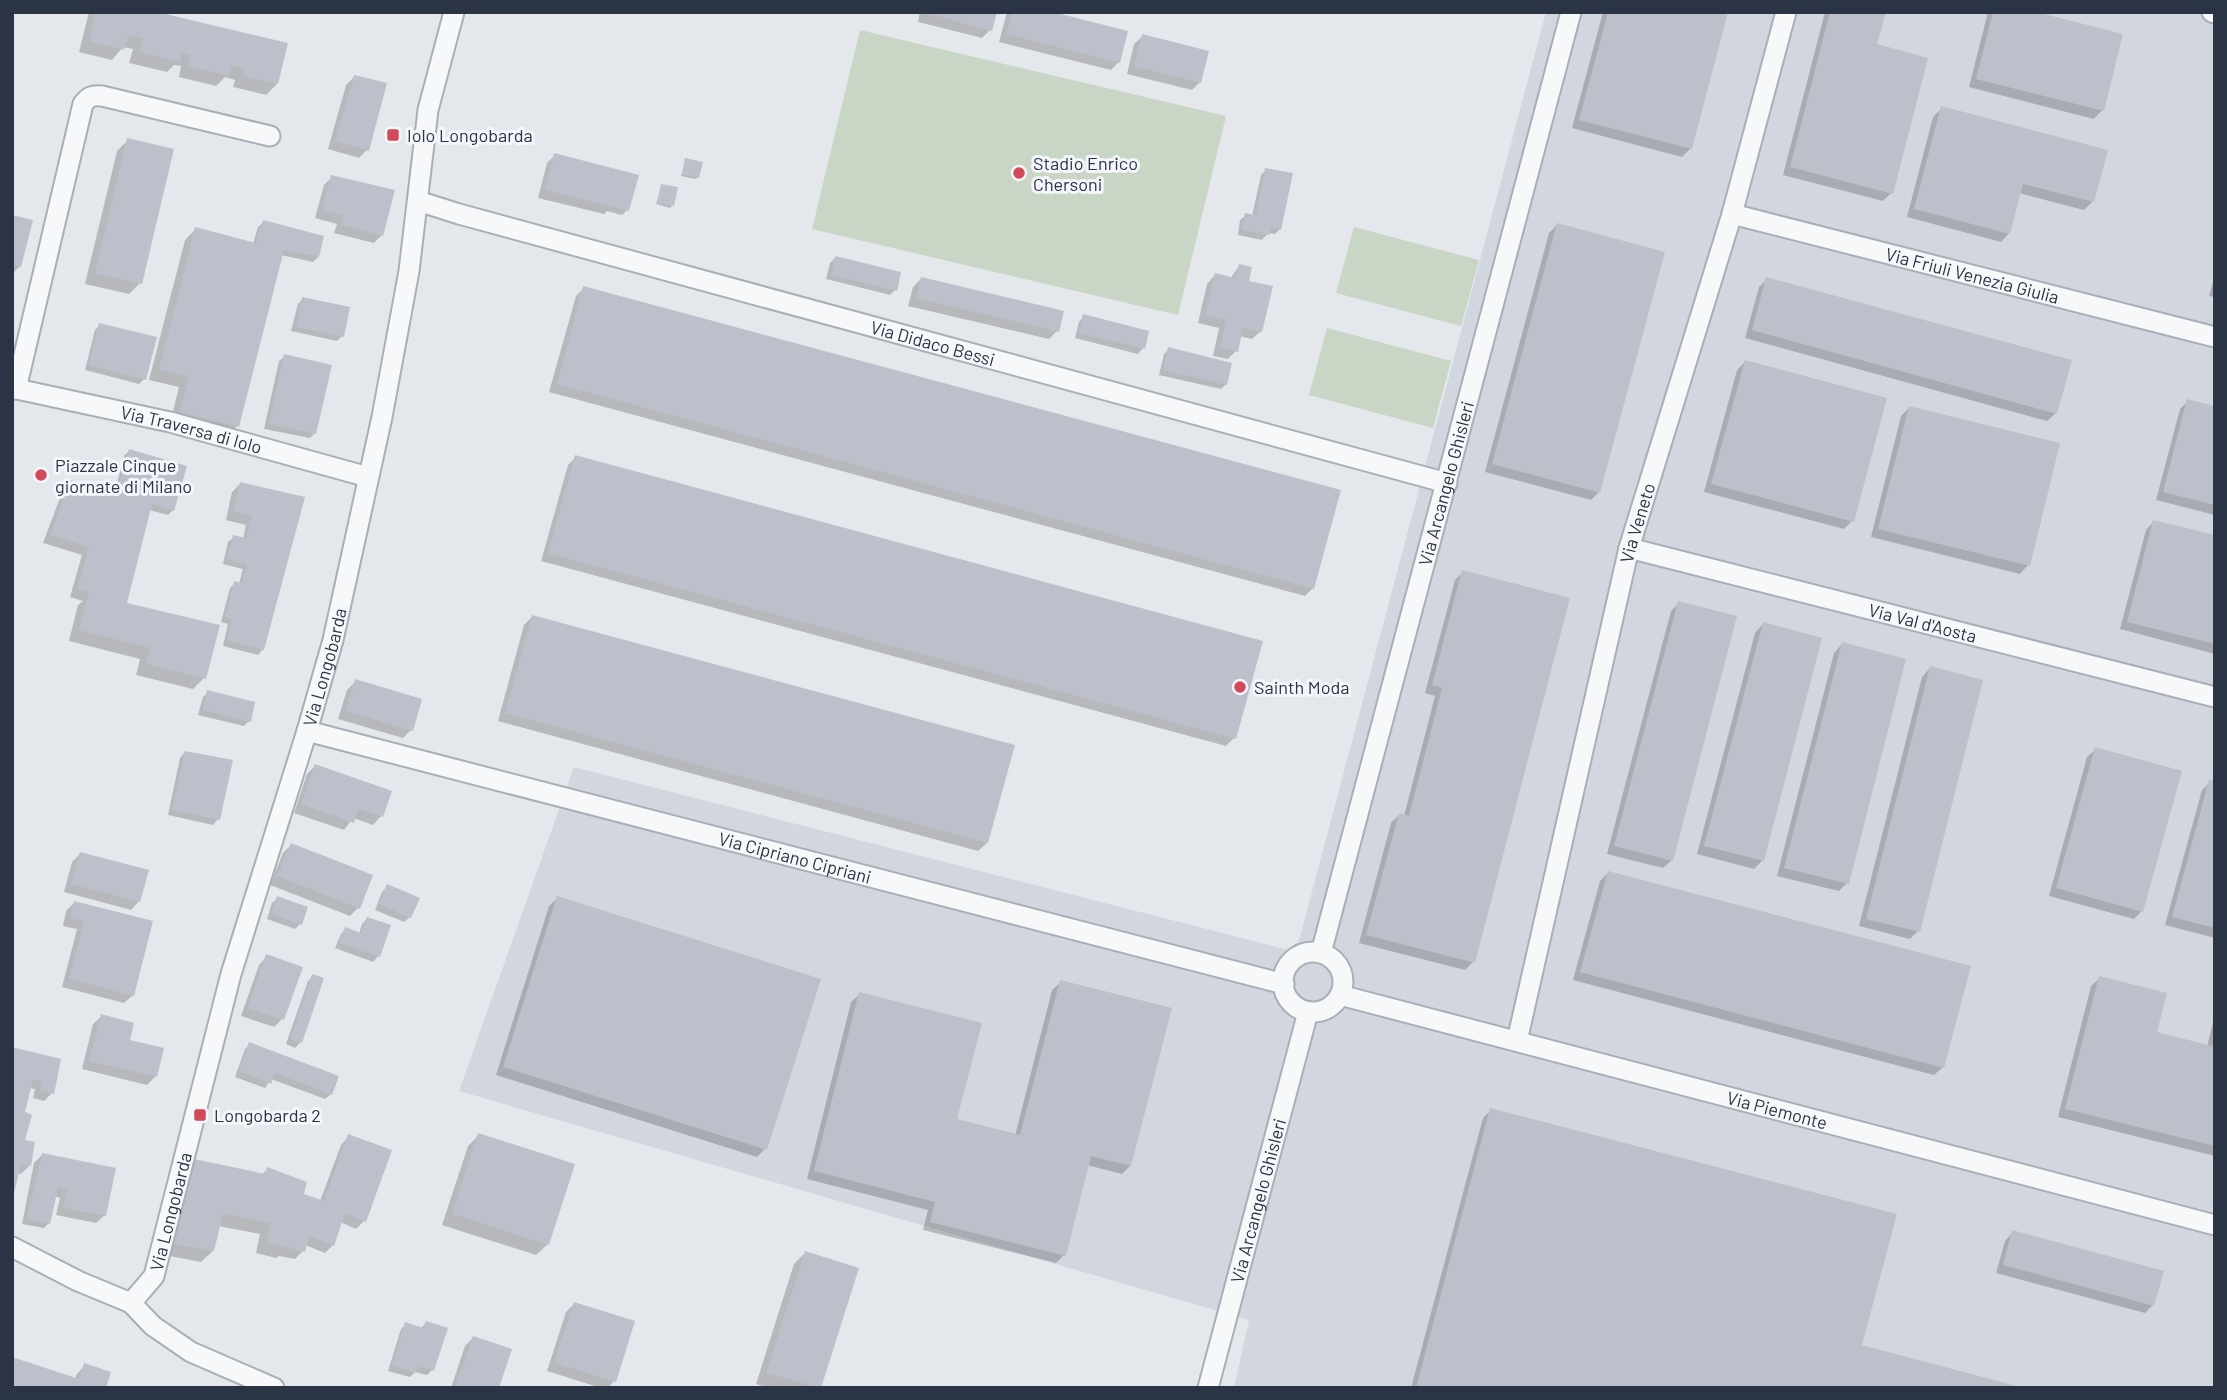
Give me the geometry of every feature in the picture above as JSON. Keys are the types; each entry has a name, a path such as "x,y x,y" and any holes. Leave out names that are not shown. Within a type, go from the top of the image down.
{"street":[{"name":"Via Longobarda","path":"131,1303 154,1276 231,974 307,732 332,640 382,417 406,285 428,110 454,12"},
{"name":"Via Arcangelo Ghisleri","path":"1321,954 1571,12"},
{"name":"Via Veneto","path":"1517,1041 1629,548 1732,214 1786,12"},
{"path":"14,388 83,104 88,98 93,95 102,96 270,136"},
{"name":"Via Didaco Bessi","path":"418,201 1447,483"},
{"name":"Via Friuli Venezia Giulia","path":"1732,214 2215,337"},
{"name":"Via Traversa di Iolo","path":"14,388 170,422 368,477"},
{"name":"Via Val d'Aosta","path":"1629,548 2215,697"},
{"name":"Via Cipriano Cipriani","path":"307,732 1284,984"},
{"path":"1311,953 1321,954 1329,957 1340,969 1343,986 1340,995 1327,1009 1308,1012 1291,1002 1286,993 1284,974 1294,959 1311,953"},
{"name":"Via Piemonte","path":"1340,995 2215,1225"},
{"name":"Via Arcangelo Ghisleri","path":"1208,1388 1308,1012"},
{"path":"12,1247 78,1282 131,1303 153,1326 191,1352 274,1388"}],"shaded area":[{"path":"1546,12 2215,12 2215,1388 1234,1388 1249,1320 459,1091 574,767 1296,952"}],"green space":[{"name":"Stadio Enrico Chersoni","path":"860,30 1226,116 1178,315 812,229"},
{"path":"1354,227 1479,260 1461,326 1336,293"},
{"path":"1327,328 1451,361 1433,428 1309,395"}],"building":[{"path":"96,12 157,12 288,43 278,84 243,76 245,69 232,65 229,76 189,66 191,55 182,53 180,62 140,52 143,38 128,35 124,50 89,41"},
{"path":"922,12 997,12 992,31"},
{"path":"1012,12 1053,12 1128,31 1120,63 1006,34"},
{"path":"1608,12 1728,12 1692,149 1579,120"},
{"path":"1830,12 1886,12 1877,44 1928,58 1893,194 1790,167"},
{"path":"1993,12 2036,12 2123,34 2104,111 1976,79"},
{"path":"1142,34 1209,51 1201,83 1134,66"},
{"path":"354,75 387,83 369,151 335,141"},
{"path":"1941,106 2108,150 2094,202 2023,184 2010,234 1914,209"},
{"path":"127,138 174,149 142,284 95,273"},
{"path":"554,153 639,175 629,211 545,190"},
{"path":"685,158 703,162 699,178 682,174"},
{"path":"1265,168 1293,173 1281,230 1271,228 1269,235 1242,230 1245,213 1256,215"},
{"path":"331,175 395,190 383,236 341,225 344,216 322,210"},
{"path":"661,184 678,187 674,206 657,203"},
{"path":"12,215 33,220 21,267 12,265"},
{"path":"263,220 324,236 319,257 284,250 239,427 180,412 189,376 159,369 195,227 256,243"},
{"path":"1557,223 1665,252 1600,493 1492,464"},
{"path":"835,256 901,272 897,291 831,275"},
{"path":"1239,264 1252,267 1249,281 1273,286 1262,332 1243,328 1238,352 1220,348 1226,320 1205,315 1215,273 1235,278"},
{"path":"921,277 1064,311 1059,332 916,298"},
{"path":"1766,277 2072,360 2057,414 1752,330"},
{"path":"583,286 1341,490 1314,589 557,384"},
{"path":"302,297 350,307 344,337 296,327"},
{"path":"1083,314 1149,331 1145,349 1079,333"},
{"path":"99,323 157,337 146,380 89,365"},
{"path":"1168,347 1232,363 1227,385 1163,370"},
{"path":"284,354 332,365 316,434 269,424"},
{"path":"1745,360 1887,398 1854,522 1711,484"},
{"path":"2187,399 2215,406 2215,505 2163,492"},
{"path":"1909,406 2060,443 2030,566 1878,529"},
{"path":"129,449 187,466 174,511 152,504 127,603 220,625 206,679 146,664 150,648 79,630 89,592 77,589 89,547 50,535 71,480 116,495"},
{"path":"575,455 1263,641 1236,739 548,553"},
{"path":"240,482 305,497 264,650 227,641 232,619 225,617 234,581 242,583 247,565 227,559 233,535 246,538 252,515 233,512"},
{"path":"2153,520 2215,535 2215,644 2127,622"},
{"path":"1462,570 1570,598 1475,963 1366,935 1399,813 1409,816 1442,688 1432,685"},
{"path":"1678,601 1737,616 1673,861 1614,846"},
{"path":"532,615 1015,745 988,843 505,713"},
{"path":"1763,622 1822,638 1764,861 1704,846"},
{"path":"1842,642 1906,659 1849,884 1784,868"},
{"path":"1930,666 1983,680 1920,932 1866,919"},
{"path":"355,679 422,699 413,731 346,711"},
{"path":"207,690 255,702 251,722 203,710"},
{"path":"2095,747 2182,771 2143,912 2056,888"},
{"path":"185,751 233,760 220,820 172,810"},
{"path":"315,764 392,791 383,817 358,809 354,823 301,804"},
{"path":"2209,780 2215,781 2215,928 2172,917"},
{"path":"291,843 373,875 360,909 277,876"},
{"path":"80,852 149,870 140,902 71,884"},
{"path":"1608,871 1971,966 1944,1068 1580,972"},
{"path":"387,884 420,898 411,918 379,904"},
{"path":"277,896 308,907 302,925 271,913"},
{"path":"557,896 821,979 767,1150 503,1067"},
{"path":"74,901 153,921 134,996 69,979 84,921 70,918"},
{"path":"367,917 391,925 380,957 339,943 345,927 361,933"},
{"path":"266,954 303,967 284,1020 248,1008"},
{"path":"312,974 324,978 302,1043 290,1039"},
{"path":"2099,976 2167,993 2157,1032 2212,1046 2215,1038 2215,1146 2065,1109"},
{"path":"1060,980 1172,1008 1131,1166 1091,1156 1066,1256 930,1222 935,1202 814,1171 859,992 982,1023 957,1119 1020,1135"},
{"path":"101,1014 134,1023 130,1040 164,1048 157,1077 89,1061"},
{"path":"249,1042 339,1076 332,1095 275,1073 271,1084 239,1071"},
{"path":"12,1047 61,1059 54,1094 40,1090 42,1081 33,1080 25,1112 32,1115 25,1140 35,1142 31,1166 21,1165 13,1197"},
{"path":"1490,1108 1897,1214 1862,1345 2024,1388 1416,1388"},
{"path":"478,1133 575,1164 549,1245 452,1214"},
{"path":"348,1134 392,1150 366,1222 345,1213 334,1246 309,1236 305,1252 267,1242 270,1223 223,1214 214,1251 174,1244 194,1159 265,1174 267,1167 307,1182 304,1194 324,1201"},
{"path":"42,1153 116,1168 106,1216 63,1208 67,1190 58,1188 50,1224 27,1219"},
{"path":"2012,1230 2164,1271 2154,1306 2003,1265"},
{"path":"805,1251 859,1268 821,1388 766,1373"},
{"path":"574,1302 635,1321 616,1382 554,1363"},
{"path":"426,1321 448,1328 434,1371 418,1366 416,1373 392,1365 405,1322 423,1328"},
{"path":"473,1336 512,1349 499,1388 463,1388 456,1385"},
{"path":"12,1357 79,1379 84,1363 111,1372 106,1388 12,1388"}],"place":[{"name":"Iolo Longobarda","path":"393,135"},
{"name":"Stadio Enrico Chersoni","path":"1019,173"},
{"name":"Piazzale Cinque giornate di Milano","path":"41,475"},
{"name":"Sainth Moda","path":"1240,687"},
{"name":"Longobarda 2","path":"200,1115"}]}
